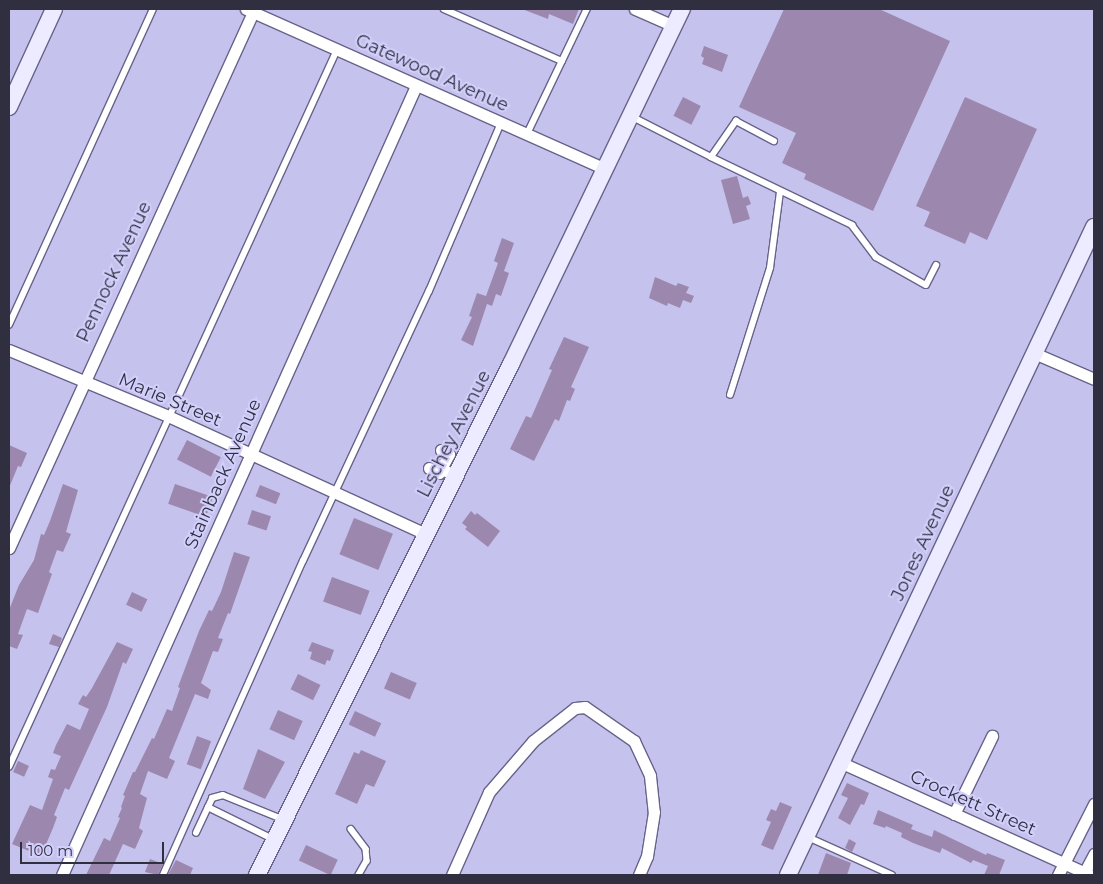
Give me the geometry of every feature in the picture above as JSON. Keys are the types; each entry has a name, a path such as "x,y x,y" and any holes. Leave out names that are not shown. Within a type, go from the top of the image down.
{"street":[{"path":"9,107 54,9"},
{"path":"636,9 674,26"},
{"name":"Lischey Avenue","path":"258,875 426,534 441,464 606,168 682,9"},
{"name":"Gatewood Avenue","path":"249,10 416,86 606,168"},
{"name":"Pennock Avenue","path":"9,548 249,10"},
{"name":"Stainback Avenue","path":"62,875 416,86"},
{"name":"Jones Avenue","path":"788,875 1093,232"},
{"name":"Marie Street","path":"9,350 168,416 426,534"},
{"path":"1034,353 1094,378"},
{"path":"452,875 489,792 533,741 575,708 585,706 634,741 650,776 654,812 647,856 639,875"},
{"path":"954,814 992,736"},
{"name":"Crockett Street","path":"842,763 1086,874"},
{"path":"1058,875 1094,804"},
{"path":"1086,874 1094,854"}],"lane":[{"path":"9,325 153,9"},
{"path":"444,9 562,61"},
{"path":"527,134 587,9"},
{"path":"9,767 337,50"},
{"path":"632,116 780,192 852,225 876,257 926,284 936,265"},
{"path":"712,157 736,121 774,141"},
{"path":"163,875 334,493 429,291 501,123"},
{"path":"730,395 770,268 780,192"},
{"path":"196,833 212,798 223,795 284,820"},
{"path":"208,808 274,840"},
{"path":"351,829 366,849 367,861 359,875"},
{"path":"806,837 892,875"}],"building":[{"path":"522,9 579,9 573,24 549,14 548,19"},
{"path":"784,9 879,9 950,41 873,211 804,179 806,174 782,163 796,133 739,107"},
{"path":"704,46 728,55 722,72 702,64 704,58 701,56"},
{"path":"683,97 701,106 691,125 673,116"},
{"path":"965,97 1037,129 987,240 970,232 965,244 924,226 930,212 916,206"},
{"path":"737,176 743,198 748,196 751,204 746,206 750,219 733,224 721,180"},
{"path":"502,238 514,243 504,271 509,273 501,296 496,294 492,306 487,304 473,346 461,340 472,317 469,316 477,293 486,296 498,263 494,261"},
{"path":"655,277 676,286 678,283 689,287 686,293 694,296 691,303 683,300 680,308 668,303 667,306 649,298"},
{"path":"564,337 589,347 571,387 575,389 570,401 567,400 559,421 555,419 534,461 510,449 526,416 531,418 552,370 549,369"},
{"path":"187,440 221,457 211,477 177,460"},
{"path":"9,445 27,453 21,467 18,466 9,488"},
{"path":"63,484 78,490 66,532 71,534 63,552 57,550 49,572 52,574 38,613 27,609 18,634 23,635 17,649 9,646 9,610 19,585 34,560 41,534 44,535"},
{"path":"175,484 213,497 206,517 168,504"},
{"path":"260,485 280,493 276,504 256,496"},
{"path":"252,510 271,516 266,530 247,524"},
{"path":"471,511 475,515 477,513 500,531 488,547 465,529 467,527 462,523"},
{"path":"354,518 393,534 378,570 339,554"},
{"path":"234,552 250,557 230,614 228,613 218,638 223,639 218,652 213,651 201,683 211,690 208,699 195,694 169,758 175,761 167,779 148,771 140,794 147,798 139,828 143,831 135,849 123,844 109,875 86,875 104,838 110,841 120,818 118,817 125,796 123,795 133,772 135,772 152,738 154,739 167,709 172,711 180,688 178,687 199,631 209,610 212,611 221,592"},
{"path":"332,577 370,591 361,615 323,601"},
{"path":"132,592 147,599 141,612 126,605"},
{"path":"53,634 62,638 59,647 49,644"},
{"path":"117,642 133,649 126,664 123,662 107,707 69,790 65,788 54,815 57,817 41,856 12,844 30,805 42,810 53,779 48,777 51,769 55,770 61,756 53,753 56,745 67,724 80,730 89,709 78,704 83,695 86,697 92,688"},
{"path":"312,642 334,650 330,661 327,660 325,665 310,659 312,652 308,651"},
{"path":"391,672 417,683 410,700 384,689"},
{"path":"298,674 320,685 313,700 291,689"},
{"path":"278,710 303,721 294,740 269,729"},
{"path":"355,711 381,723 375,737 349,725"},
{"path":"197,736 211,741 201,769 187,764"},
{"path":"258,749 285,762 265,799 243,789"},
{"path":"361,750 386,761 374,787 366,784 357,804 335,794 354,752 359,754"},
{"path":"18,761 29,766 24,777 13,772"},
{"path":"847,783 869,793 864,805 861,804 850,825 838,818 848,798 841,795"},
{"path":"780,802 792,807 773,850 761,845 771,822 766,820 771,809 776,811"},
{"path":"878,810 913,825 911,829 932,837 934,830 986,855 987,853 1005,860 999,875 984,875 988,866 973,860 971,863 942,848 940,853 901,837 902,833 886,826 885,828 873,824"},
{"path":"849,839 856,843 852,852 845,848"},
{"path":"306,845 338,860 331,875 299,860"},
{"path":"826,853 851,863 847,875 818,875"},
{"path":"150,859 163,864 158,875 145,872"},
{"path":"176,860 193,868 190,875 168,875"}]}
